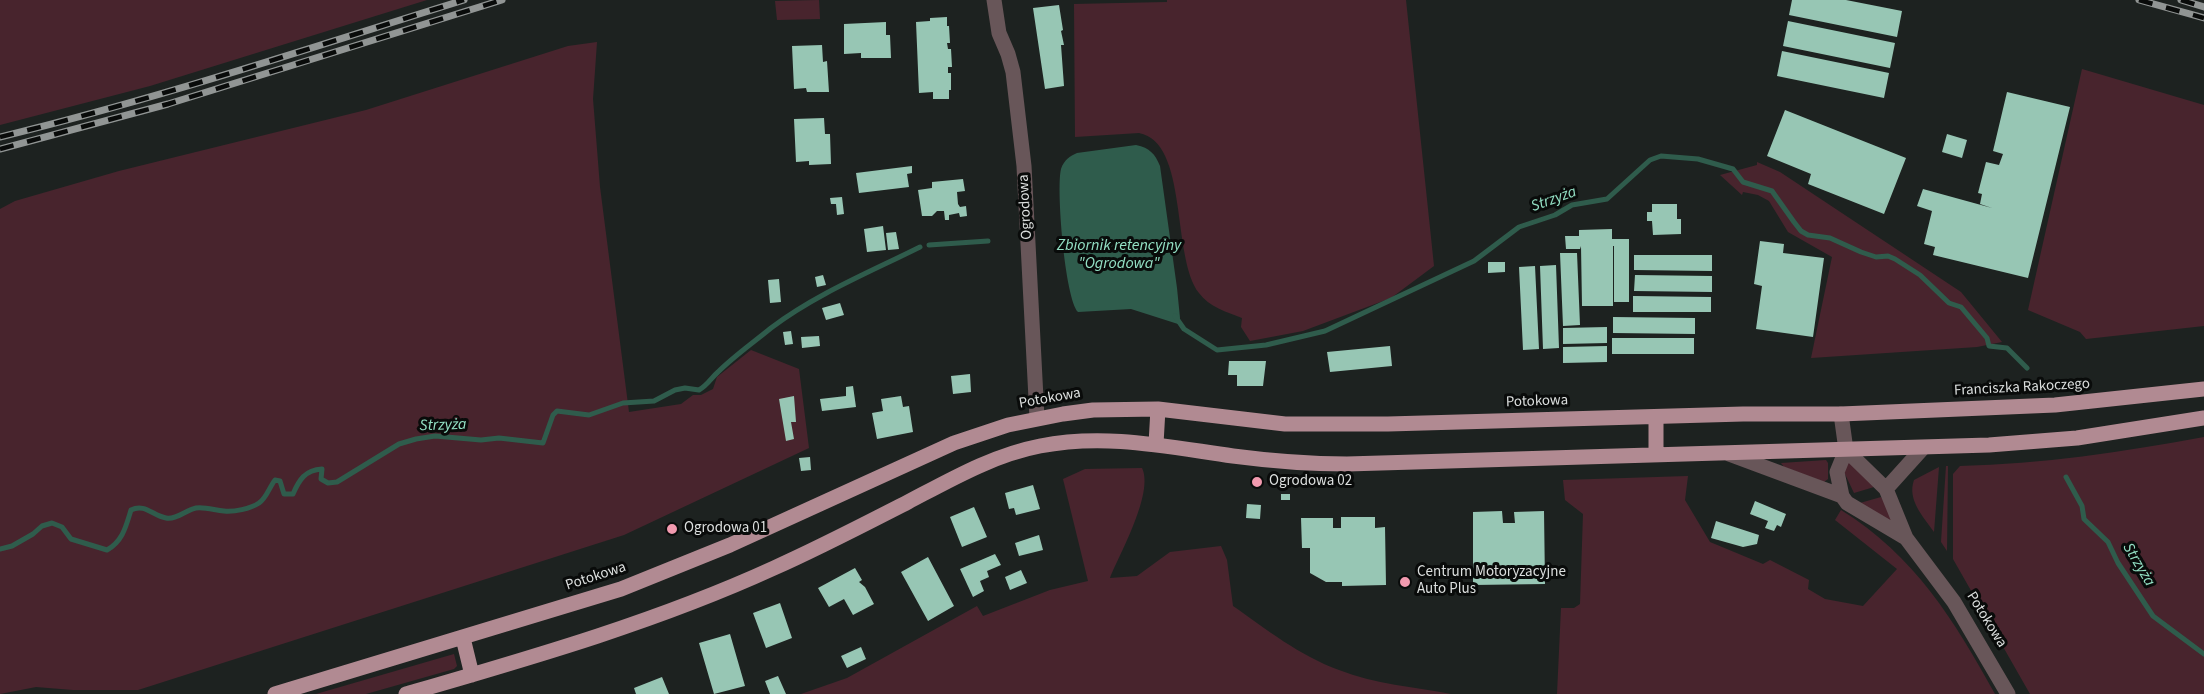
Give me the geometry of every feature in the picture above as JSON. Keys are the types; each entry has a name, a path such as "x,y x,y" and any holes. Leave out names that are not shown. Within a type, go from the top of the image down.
{"main road":[{"name":"Franciszka Rakoczego","path":"1841,414 2055,405 2204,389"},
{"name":"Potokowa","path":"275,694 621,589 730,545 954,443 1037,418 1093,410 1158,409 1311,425 1841,414"},
{"path":"1156,444 1158,409"},
{"path":"1656,417 1656,455"},
{"path":"1846,450 1923,448 2078,438 2204,418"},
{"name":"Potokowa","path":"406,694 589,639 743,582 857,528 987,462 1039,446 1085,440 1115,440 1261,459 1323,464 1846,450"},
{"path":"463,638 471,675"}],"street":[{"name":"Ogrodowa","path":"994,0 999,33 1012,70 1024,166 1037,418"},
{"path":"1841,414 1846,450 1837,472 1842,496"},
{"path":"1886,489 1923,448"},
{"name":"Potokowa","path":"1846,450 1886,489 1906,538 1954,602 1992,663 2008,694"},
{"name":"Potokowa","path":"1729,454 1842,496 1847,502 1906,538"}],"shaded area":[{"path":"0,0 427,0 150,86 0,125"},
{"path":"819,0 820,19 777,20 775,1"},
{"path":"1167,0 1406,0 1434,266 1391,298 1303,331 1250,341 1241,327 1242,318 1203,298 1190,276 1173,178 1166,157 1155,141 1139,133 1075,137 1074,4 1167,2"},
{"path":"597,42 593,99 600,187 629,412 681,404 693,395 701,395 713,389 717,377 751,350 799,369 809,448 624,535 138,690 73,690 36,687 0,694 0,209 15,201 119,171 366,110 568,46"},
{"path":"2082,69 2204,105 2204,326 2086,339 2080,332 2028,310"},
{"path":"1757,162 1780,172 1961,292 2002,342 1977,347 1811,358 1832,257 1788,232 1769,201 1758,195 1743,192 1742,195 1720,175 1757,165"},
{"path":"2204,437 2204,694 2030,694 1953,559 1953,474 1960,466 2021,463 2082,456"},
{"path":"1826,460 1828,479 1824,482 1784,467 1781,463"},
{"path":"1850,462 1874,487 1854,493 1844,472"},
{"path":"1946,466 1948,466 1947,551 1941,542"},
{"path":"1939,467 1934,532 1917,508 1912,487 1914,480"},
{"path":"1142,468 1144,479 1140,507 1110,578 1137,576 1170,552 1221,546 1227,560 1233,606 1284,641 1325,664 1352,675 1451,694 801,694 847,678 977,606 983,616 1050,590 1088,581 1063,479 1085,469"},
{"path":"1688,476 1685,500 1710,542 1763,564 1770,560 1809,580 1808,589 1825,599 1863,606 1897,569 1835,520 1841,510 1867,528 1911,569 1948,615 1995,694 1557,694 1561,608 1574,608 1580,604 1583,514 1565,500 1563,480"},
{"path":"1881,497 1894,518 1894,524 1860,503"},
{"path":"454,654 457,666 454,669 366,694 316,694"}],"water":[{"name":"Zbiornik retencyjny \"Ogrodowa\"","path":"1136,145 1151,152 1160,166 1177,288 1180,318 1178,324 1131,309 1078,312 1069,287 1061,219 1062,166 1077,153"}],"building":[{"path":"1792,0 1846,0 1902,11 1897,37 1789,15"},
{"path":"1059,5 1064,45 1061,45 1064,86 1045,89 1033,8"},
{"path":"947,17 950,43 947,43 948,49 951,49 952,67 948,67 948,73 951,73 951,90 949,90 949,99 933,99 933,92 919,93 916,22"},
{"path":"1788,21 1895,43 1890,68 1783,46"},
{"path":"886,22 886,35 890,35 891,58 861,58 861,53 844,54 844,24"},
{"path":"822,45 823,62 827,61 829,92 807,92 806,88 794,89 792,46"},
{"path":"1782,51 1889,73 1884,98 1777,76"},
{"path":"2007,92 2070,107 2028,278 1933,255 1935,247 1924,244 1932,211 1917,206 1923,189 1992,208 1980,204 1982,194 1978,193 1986,162 1999,165 2003,154 1993,151"},
{"path":"1785,110 1906,158 1884,214 1808,184 1811,174 1767,156"},
{"path":"824,118 825,134 830,134 831,164 809,165 809,161 796,162 794,119"},
{"path":"1947,134 1967,140 1962,158 1942,152"},
{"path":"912,166 912,173 907,174 909,187 859,193 856,173"},
{"path":"963,179 965,191 957,192 958,204 960,207 966,206 967,216 960,217 959,213 949,215 949,220 945,220 944,211 937,211 932,216 922,216 918,190 932,188 932,182"},
{"path":"842,197 844,214 837,215 836,204 831,204 830,198"},
{"path":"1652,204 1677,204 1677,219 1681,219 1681,234 1653,235 1652,221 1647,221 1647,212 1652,212"},
{"path":"883,226 886,250 867,252 864,229"},
{"path":"1612,229 1612,239 1629,239 1629,302 1614,302 1613,246 1613,306 1582,306 1581,246 1580,249 1566,249 1565,236 1579,236 1579,230"},
{"path":"896,232 899,249 888,250 886,233"},
{"path":"1760,241 1784,244 1783,253 1824,258 1813,337 1756,329 1762,286 1754,284"},
{"path":"1560,253 1577,253 1580,325 1563,326"},
{"path":"1634,255 1712,255 1712,271 1634,270"},
{"path":"1488,262 1505,262 1505,272 1488,273"},
{"path":"1556,265 1559,348 1543,349 1540,266"},
{"path":"1535,266 1539,349 1523,350 1519,267"},
{"path":"823,275 826,285 817,287 815,277"},
{"path":"1635,275 1712,276 1712,292 1634,291"},
{"path":"779,279 781,302 770,303 768,280"},
{"path":"1633,296 1711,297 1711,312 1633,312"},
{"path":"840,303 844,315 826,320 822,308"},
{"path":"1613,317 1695,318 1695,334 1613,333"},
{"path":"1607,327 1607,343 1563,344 1563,328"},
{"path":"791,331 793,344 785,345 783,332"},
{"path":"819,336 820,346 802,348 801,337"},
{"path":"1612,338 1694,338 1694,354 1612,354"},
{"path":"1390,346 1392,366 1330,372 1327,352"},
{"path":"1607,346 1607,362 1563,363 1563,347"},
{"path":"1229,361 1266,361 1263,386 1237,386 1237,375 1228,375"},
{"path":"970,374 971,392 953,394 951,376"},
{"path":"853,386 856,407 822,411 820,399 846,396 846,387"},
{"path":"794,396 796,422 791,422 794,439 786,441 779,399"},
{"path":"901,396 903,407 909,406 913,432 877,439 872,413 883,411 881,399"},
{"path":"810,457 811,470 801,471 799,458"},
{"path":"1033,485 1040,509 1016,515 1014,508 1009,509 1005,493"},
{"path":"1281,494 1290,494 1290,500 1281,500"},
{"path":"1755,501 1786,514 1781,527 1777,525 1774,531 1765,528 1768,521 1750,514"},
{"path":"1247,504 1261,505 1260,519 1246,518"},
{"path":"974,507 987,537 962,547 950,517"},
{"path":"1502,511 1503,523 1515,523 1514,512 1544,511 1545,584 1473,585 1473,512"},
{"path":"1341,517 1375,517 1375,528 1385,527 1386,585 1342,586 1342,582 1326,582 1310,573 1310,548 1302,548 1301,518 1333,518 1333,528 1341,528"},
{"path":"1716,521 1759,535 1757,544 1743,547 1711,538"},
{"path":"1039,535 1043,550 1019,556 1015,543"},
{"path":"995,554 1001,565 987,571 989,577 980,581 984,591 973,597 960,569"},
{"path":"928,557 954,606 928,621 901,572"},
{"path":"855,568 862,580 859,582 865,587 874,604 853,615 844,599 829,607 818,588"},
{"path":"1021,570 1027,583 1010,590 1005,577"},
{"path":"780,603 792,638 766,648 753,613"},
{"path":"730,634 745,686 714,694 699,643"},
{"path":"861,647 866,659 847,668 841,656"},
{"path":"778,676 786,694 770,694 765,681"},
{"path":"662,677 669,694 636,694 634,688"}],"waterway":[{"name":"Strzyża","path":"1175,316 1184,329 1217,350 1266,345 1325,331 1474,261 1519,227 1555,215 1572,205 1607,199 1650,160 1661,156 1698,159 1733,169 1743,182 1772,191 1801,231 1808,235 1830,238 1876,257 1888,256 1895,259 1920,275 1949,303 1961,307 1987,338 1989,346 2007,348 2027,368"},
{"name":"Strzyża","path":"929,245 988,241"},
{"name":"Strzyża","path":"0,549 12,546 42,526 52,523 62,527 71,539 107,550 120,538 131,510 136,508 170,518 196,508 242,510 261,501 275,480 280,481 284,494 293,494 303,477 311,471 322,469 321,479 328,483 337,482 399,444 416,439 435,436 481,440 499,438 543,443 553,415 557,411 589,415 623,403 654,401 675,390 685,388 699,390 737,355 788,316 844,284 920,247"},
{"name":"Strzyża","path":"2066,477 2082,506 2084,519 2108,542 2118,563 2153,616 2204,654"}],"railway":[{"path":"0,137 175,90 464,0"},
{"path":"0,149 168,104 502,0"},
{"path":"2139,0 2204,18"},
{"path":"2181,0 2204,7"}],"place":[{"name":"Ogrodowa 02","path":"1257,482"},
{"name":"Ogrodowa 01","path":"672,529"},
{"name":"Centrum Motoryzacyjne Auto Plus","path":"1405,582"}]}
